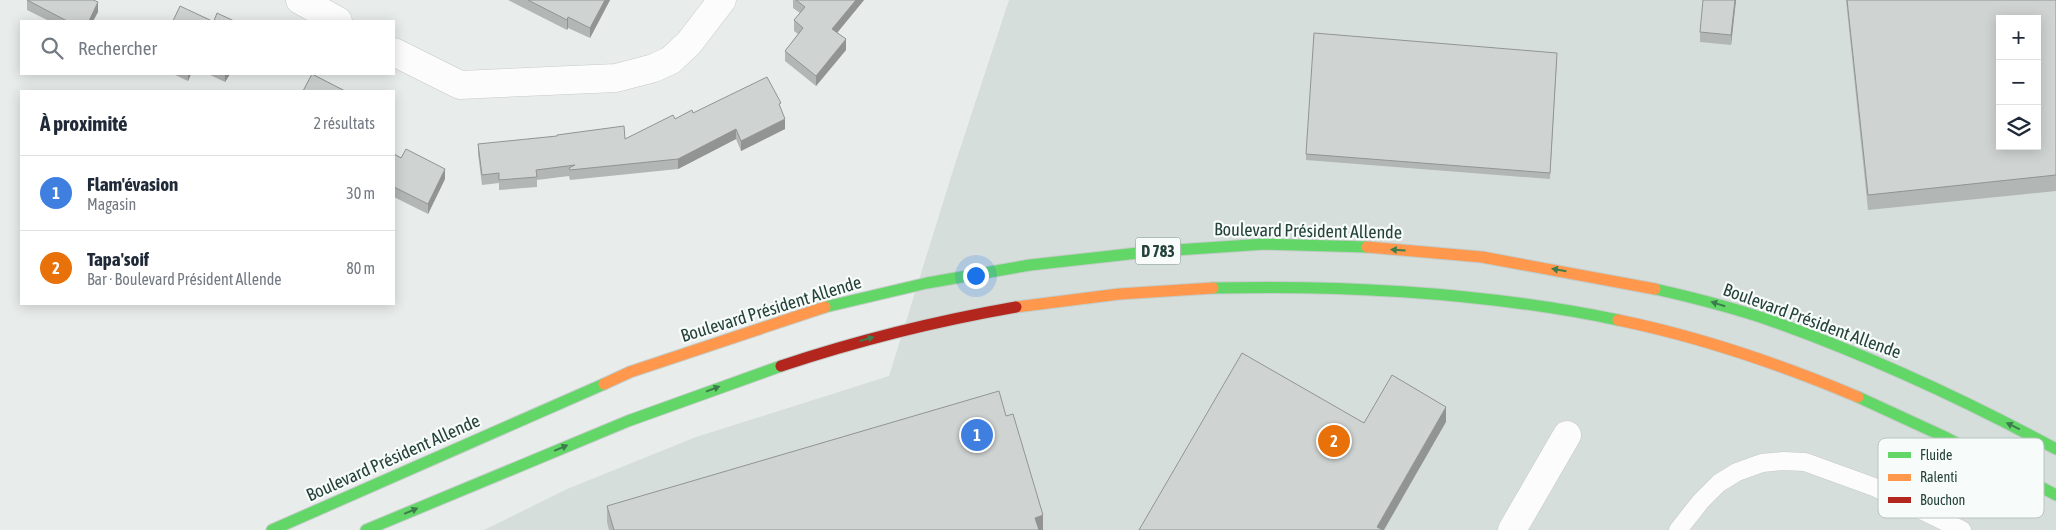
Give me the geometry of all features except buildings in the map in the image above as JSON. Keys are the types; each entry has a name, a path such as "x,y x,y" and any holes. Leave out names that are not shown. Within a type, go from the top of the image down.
{"main road":[{"name":"Boulevard Président Allende","path":"272,530 630,372 825,307 927,283 1030,265 1147,252 1265,244 1363,247 1482,257 1637,284 1710,302 1772,321 1912,378 2036,438"},
{"name":"D 783","path":"366,530 598,432 737,380 887,333 997,310 1126,292 1216,288 1343,287 1418,290 1553,308 1667,331 1754,357 1819,381 1947,438"},
{"name":"Boulevard Président Allende","path":"2044,442 2056,449"},
{"name":"D 783","path":"2044,489 2056,495"}],"street":[{"path":"300,0 336,20"},
{"path":"395,52 460,85 616,78 654,68 671,60 689,43 722,0"},
{"path":"1512,530 1567,434"}],"lane":[{"path":"1678,530 1719,482 1737,472 1762,463 1783,461 1805,462 1878,489"},
{"path":"1937,518 1962,530"}],"shaded area":[{"path":"1009,0 2056,0 2056,530 484,530 567,489 696,437 889,376 955,164"}],"traffic: fast":[{"path":"825,307 927,283 1030,265 1147,252 1265,244 1367,247"},
{"path":"1213,288 1366,289 1416,292 1568,310 1618,320"},
{"path":"1655,289 1758,316 1845,349 1952,396 2035,438"},
{"path":"366,530 628,421 781,366"},
{"path":"272,530 604,384"},
{"path":"1858,397 1947,438"},
{"path":"2044,443 2056,449"},
{"path":"2044,489 2056,495"}],"traffic: slow":[{"path":"1367,247 1482,257 1655,289"},
{"path":"1016,307 1119,294 1213,288"},
{"path":"604,384 630,372 825,307"},
{"path":"1618,320 1740,352 1858,397"}],"traffic: jam":[{"path":"781,366 898,332 956,318 1016,307"}],"place":[{"name":"Flam'évasion","path":"977,435"},
{"name":"Tapa'soif","path":"1334,441"}]}
